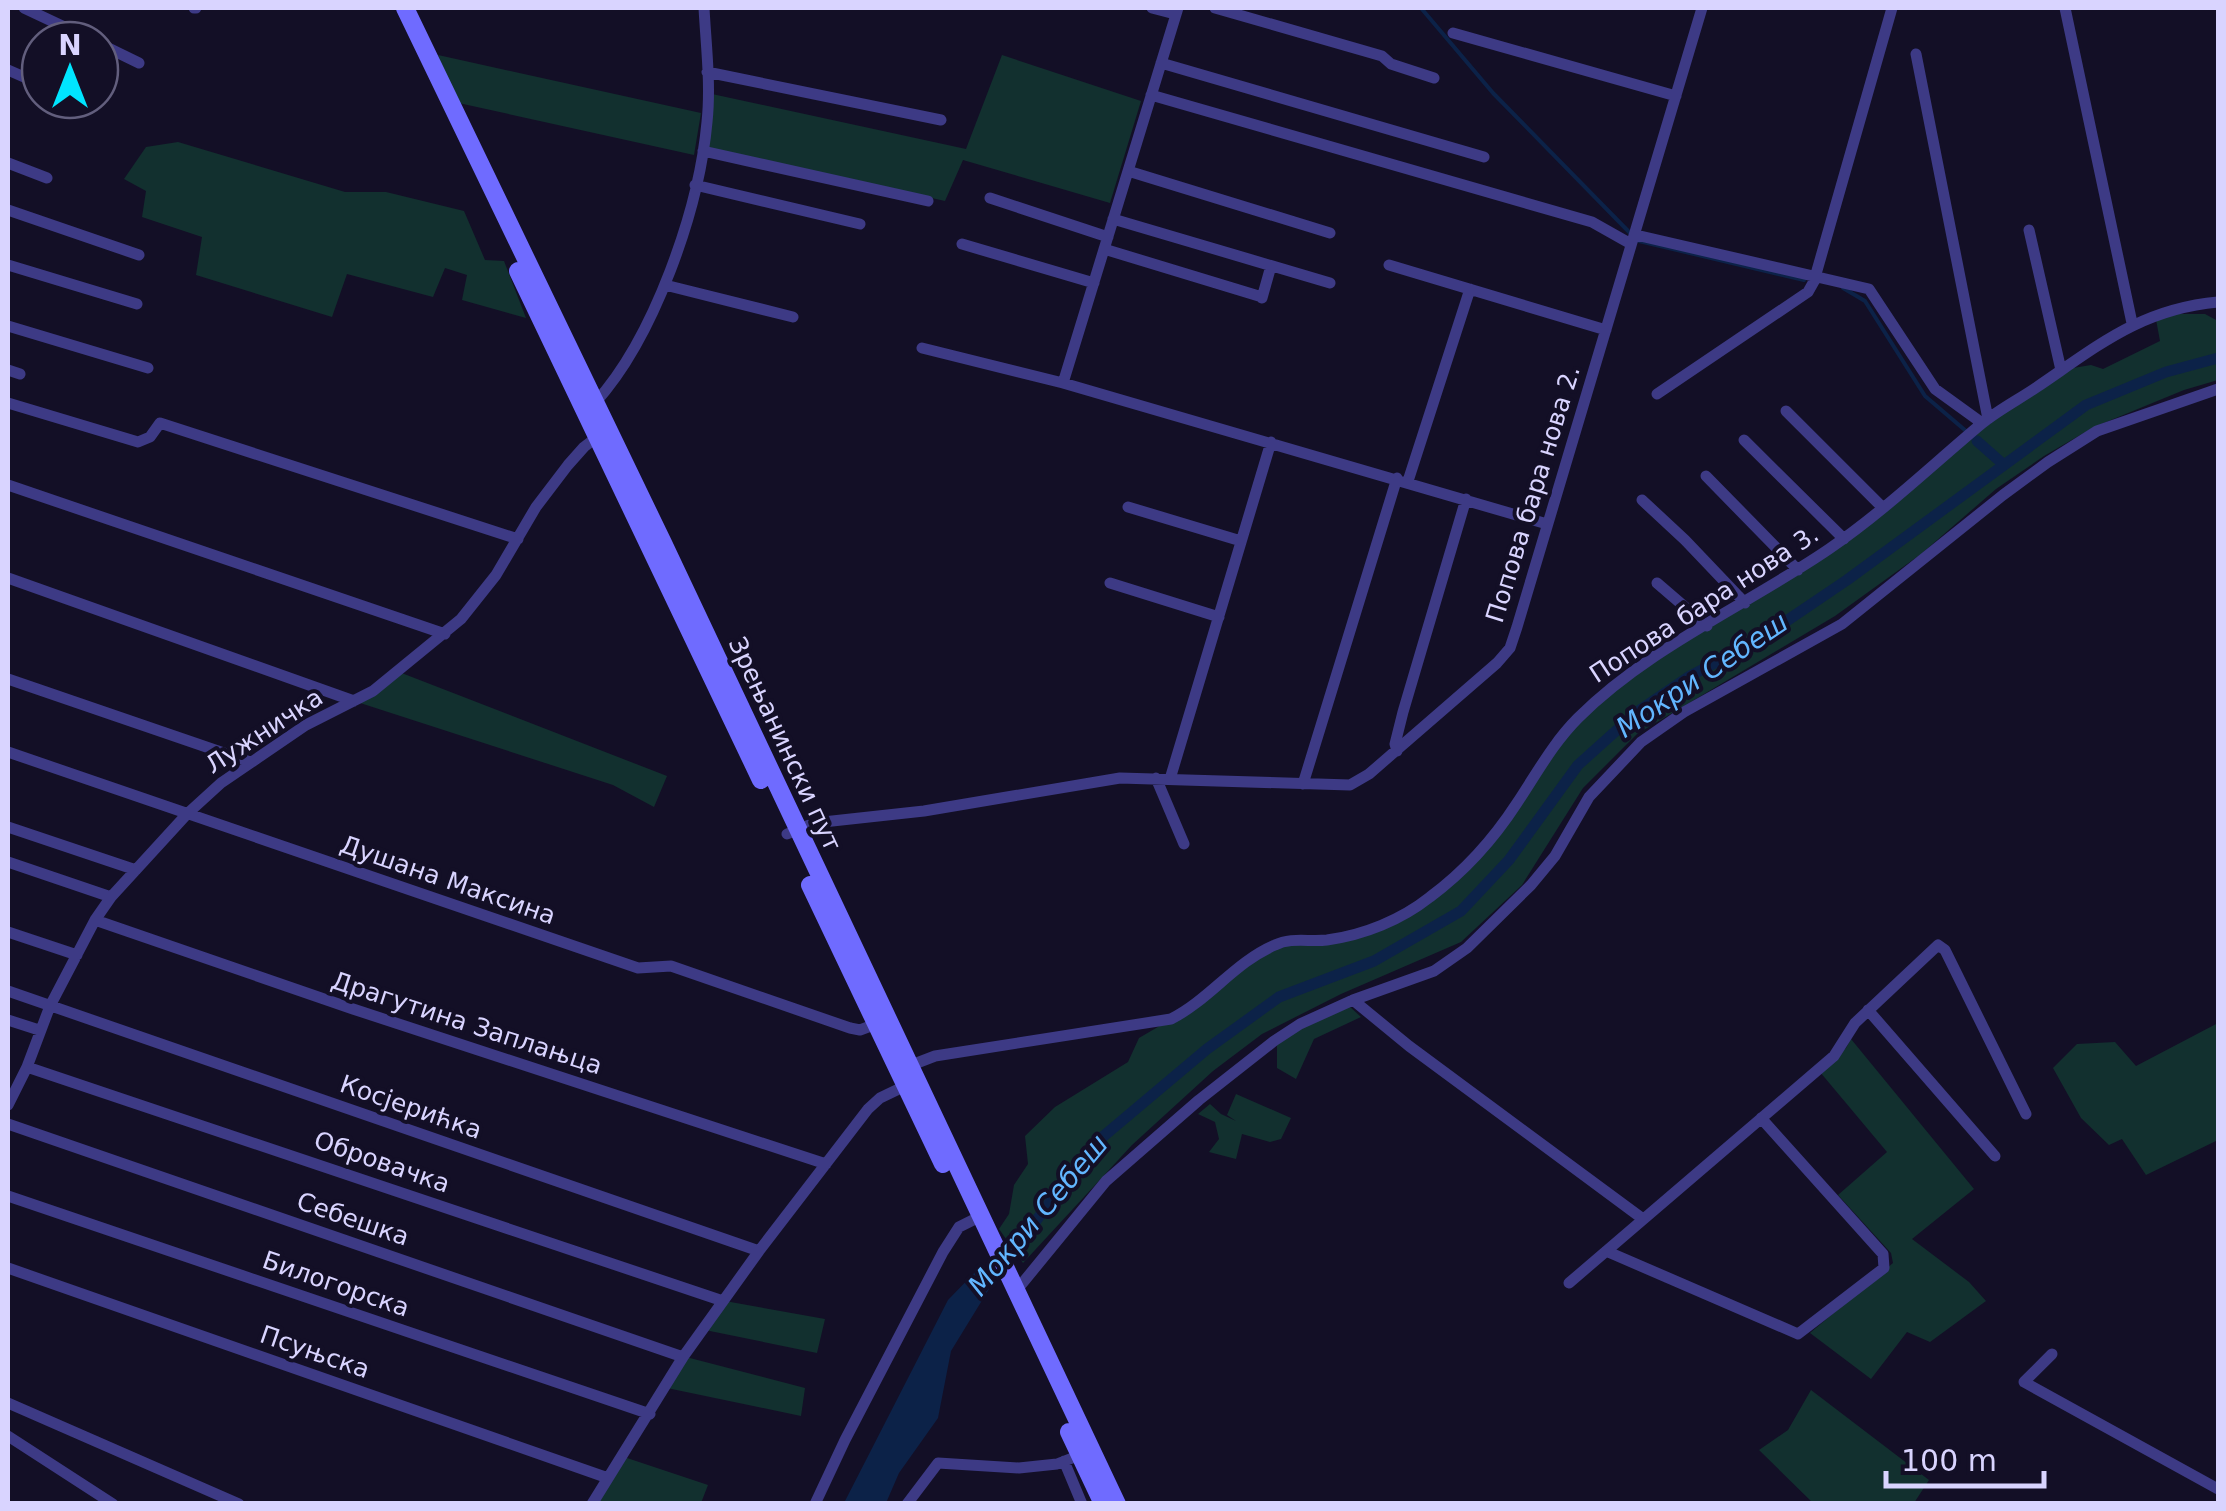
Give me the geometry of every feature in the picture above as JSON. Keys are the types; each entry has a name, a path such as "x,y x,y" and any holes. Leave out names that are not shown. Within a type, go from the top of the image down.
{"main road":[{"name":"Зрењанински пут","path":"392,8 598,437 910,1066 1002,1275 1072,1458 1103,1504"},
{"name":"Зрењанински пут","path":"405,8 595,403 905,1086 976,1218"},
{"name":"Зрењанински пут","path":"1002,1275 1016,1291 1117,1504"}],"street":[{"path":"24,8 50,20"},
{"path":"595,403 625,361 665,286 695,185 708,114 704,8"},
{"path":"1063,383 1176,11 1152,8"},
{"path":"1215,8 1382,56 1391,64 1434,78"},
{"name":"Попова бара нова 2.","path":"792,832 814,823 924,810 1106,780 1356,783 1506,655 1702,8"},
{"path":"1657,394 1816,278 1892,8"},
{"path":"2065,8 2132,323"},
{"path":"1452,33 1676,96"},
{"path":"120,54 139,63"},
{"path":"1916,54 1985,421"},
{"path":"1160,64 1484,157"},
{"path":"707,72 940,120"},
{"path":"1151,96 1592,222 1634,240 1869,289 1935,389 1985,421"},
{"path":"703,150 928,200"},
{"path":"8,163 47,178"},
{"path":"1128,170 1330,233"},
{"path":"695,185 860,224"},
{"path":"990,198 1262,298 1271,266"},
{"path":"8,210 139,256"},
{"path":"1113,219 1330,283"},
{"path":"2028,230 2061,370"},
{"path":"962,244 1094,283"},
{"path":"1389,264 1606,330"},
{"path":"8,265 137,304"},
{"path":"665,286 793,317"},
{"path":"1303,784 1402,480 1470,289"},
{"name":"Попова бара нова 3.","path":"910,1066 935,1056 1171,1019 1277,944 1328,940 1400,918 1473,861 1517,803 1552,747 1579,717 1620,682 1844,539 1985,421 2132,323 2176,308 2218,302"},
{"path":"8,326 148,368"},
{"path":"922,348 1063,383 1547,524"},
{"path":"1016,1291 1106,1181 1274,1041 1300,1024 1353,1000 1420,977 1467,948 1531,885 1555,856 1590,798 1640,742 1684,712 1842,624 2003,495 2097,431 2218,390"},
{"path":"8,402 138,442 150,437 160,423 518,539"},
{"path":"1786,411 1883,508"},
{"name":"Лужничка","path":"8,1105 12,1086 26,1067 50,1006 111,897 187,814 250,762 400,672 445,634 480,598 536,507 576,454 598,437"},
{"path":"1744,440 1844,539"},
{"path":"1170,779 1271,442"},
{"path":"1706,476 1798,570"},
{"path":"8,485 445,634"},
{"path":"1397,750 1403,712 1466,499"},
{"path":"1642,500 1745,603"},
{"path":"1128,507 1242,542"},
{"path":"8,578 354,702"},
{"path":"1110,583 1219,617"},
{"path":"1657,583 1707,626"},
{"path":"8,679 250,762"},
{"name":"Душана Максина","path":"8,752 638,968 670,966 850,1028 860,1030 876,1024"},
{"path":"1156,778 1184,844"},
{"path":"8,827 136,870"},
{"path":"8,862 111,897"},
{"name":"Драгутина Заплањца","path":"95,920 826,1164"},
{"path":"8,932 77,955"},
{"path":"1568,1283 1838,1052 1846,1033 1934,947 1940,945 1946,950 2026,1114"},
{"name":"Косјерићка","path":"8,991 758,1251"},
{"path":"1353,1000 1643,1219"},
{"path":"1868,1010 1995,1156"},
{"path":"8,1020 39,1030"},
{"name":"Обровачка","path":"26,1067 722,1300"},
{"path":"592,1504 683,1357 758,1251 868,1109 880,1098 905,1086"},
{"path":"1606,1251 1798,1334 1884,1268 1883,1254 1761,1118"},
{"name":"Себешка","path":"8,1124 683,1357"},
{"name":"Билогорска","path":"8,1196 650,1414"},
{"path":"815,1504 943,1252 957,1230 976,1218"},
{"name":"Псуњска","path":"8,1268 608,1478"},
{"path":"2052,1354 2024,1382 2218,1489"},
{"path":"8,1403 239,1504"},
{"path":"8,1436 113,1504"},
{"path":"907,1504 938,1463 998,1469 1072,1458 1082,1504"}],"green space":[{"path":"438,55 701,113 694,155 454,102"},
{"path":"1002,55 1141,101 1110,203 963,160 945,201 707,148 712,94 966,149"},
{"path":"178,142 345,192 386,192 464,211 485,260 504,261 526,318 462,300 467,275 445,268 433,297 347,274 332,317 196,275 202,237 142,217 146,191 124,179 146,147"},
{"path":"2155,314 2205,314 2218,321 2218,380 2094,427 2044,456 1996,489 1921,554 1835,616 1637,734 1583,788 1522,885 1461,942 1341,994 1262,1034 1213,1071 1132,1145 1023,1263 999,1229 1009,1214 1014,1185 1028,1164 1025,1136 1055,1107 1128,1062 1139,1038 1192,1007 1259,953 1400,918 1473,861 1552,747 1599,698 1844,539 1982,423 2061,370 2091,365 2103,369 2160,341"},
{"path":"399,672 667,776 654,807 613,785 354,701"},
{"path":"1348,1005 1361,1017 1314,1039 1296,1079 1277,1068 1277,1045"},
{"path":"2218,1023 2218,1140 2146,1175 2122,1139 2109,1145 2081,1118 2053,1068 2077,1044 2115,1042 2136,1066"},
{"path":"1851,1039 1974,1189 1912,1239 1969,1282 1986,1301 1930,1342 1907,1332 1871,1379 1810,1333 1893,1263 1891,1253 1838,1195 1887,1152 1820,1072"},
{"path":"1236,1094 1291,1118 1281,1139 1270,1142 1242,1134 1236,1159 1209,1152 1219,1139 1215,1122 1198,1114 1210,1104 1236,1121 1227,1115"},
{"path":"725,1301 825,1319 817,1353 705,1330"},
{"path":"686,1357 805,1388 801,1416 667,1388"},
{"path":"1811,1390 1929,1480 1914,1503 1813,1503 1759,1450 1788,1430"},
{"path":"624,1457 708,1485 701,1503 598,1504"}],"water":[{"path":"982,1265 989,1289 951,1351 938,1418 899,1473 886,1503 844,1503 948,1300"}],"waterway":[{"path":"1421,8 1493,93 1632,235"},
{"path":"1639,241 1804,280"},
{"path":"1843,288 1865,301 1925,396 1966,431"},
{"name":"Мокри Себеш","path":"978,1283 1020,1242 1093,1145 1207,1049 1279,997 1374,961 1461,911 1509,860 1578,765 1637,712 1690,676 1757,641 1847,580 2086,405 2166,372 2218,358"},
{"path":"1977,441 2003,464"}]}
